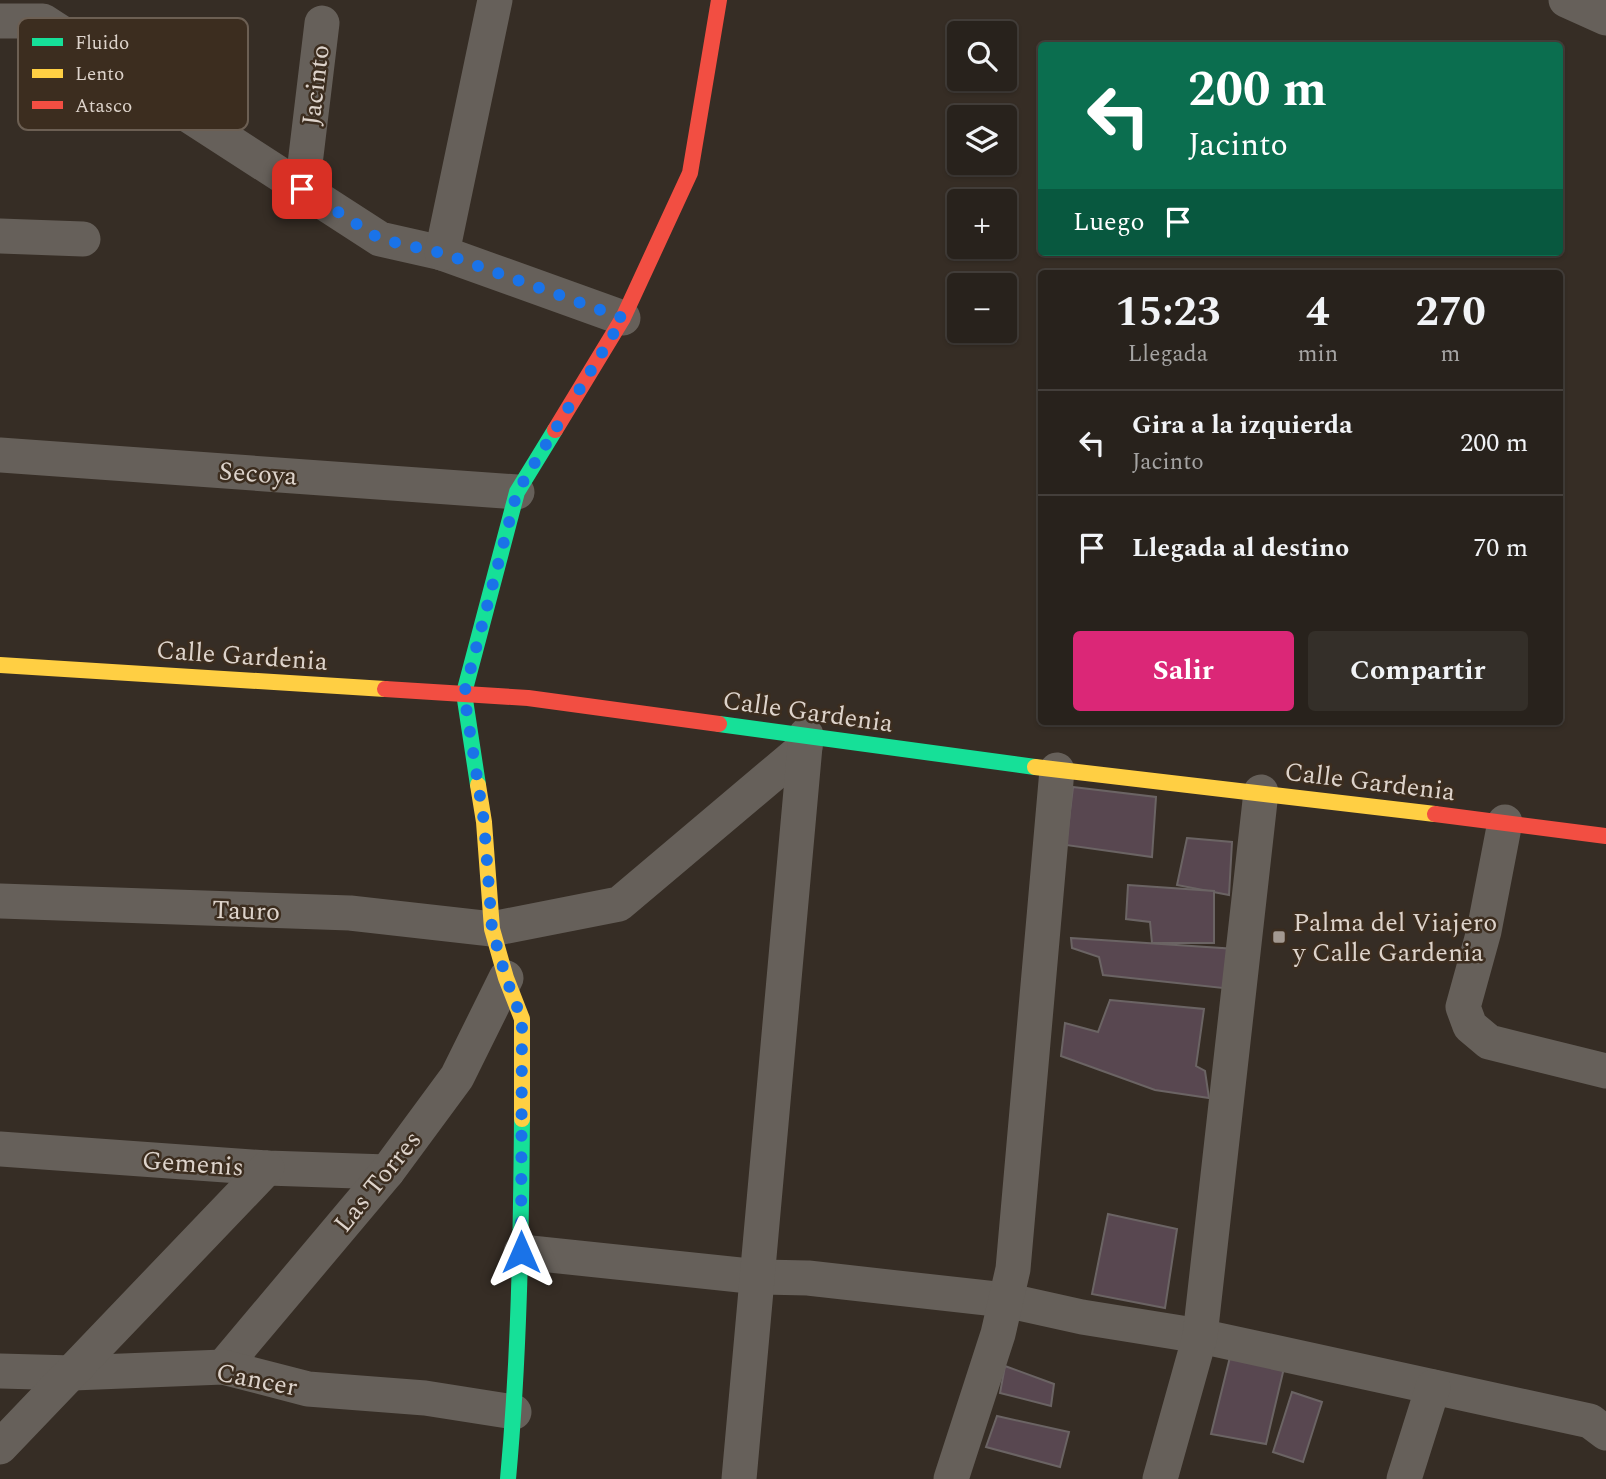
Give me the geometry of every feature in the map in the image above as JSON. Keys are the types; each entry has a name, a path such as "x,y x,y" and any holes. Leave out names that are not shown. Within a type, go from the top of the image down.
{"street":[{"path":"442,253 495,0"},
{"path":"508,1479 514,1412 521,1252 522,1020 492,929 484,822 464,694 517,492 623,318 690,173 719,0"},
{"path":"1566,0 1606,18"},
{"path":"0,21 18,21"},
{"name":"Jacinto","path":"302,189 322,23"},
{"path":"211,130 380,239 442,253 623,318"},
{"path":"0,236 83,239"},
{"name":"Secoya","path":"0,455 517,492"},
{"name":"Calle Gardenia","path":"0,665 528,698 805,741 1261,792 1606,836"},
{"path":"492,929 619,904 805,741"},
{"path":"739,1479 805,741"},
{"path":"951,1479 998,1334 1013,1269 1057,770"},
{"path":"1160,1479 1200,1336 1261,792"},
{"path":"1506,822 1484,931 1463,1007 1470,1026 1489,1042 1606,1071"},
{"name":"Tauro","path":"0,901 350,913 492,929"},
{"name":"Las Torres","path":"223,1367 387,1172 457,1077 506,978"},
{"name":"Gemenis","path":"0,1149 267,1168 387,1172"},
{"path":"0,1447 267,1168"},
{"path":"521,1252 759,1277 807,1278 1005,1300 1082,1317 1200,1336 1601,1421"},
{"name":"Cancer","path":"0,1371 73,1373 223,1367 308,1389 425,1398 514,1412"},
{"path":"1404,1479 1433,1387"}],"building":[{"path":"1073,787 1156,797 1152,857 1066,845"},
{"path":"1187,838 1232,842 1229,895 1177,885"},
{"path":"1128,885 1214,891 1214,943 1152,943 1150,922 1126,919"},
{"path":"1071,938 1236,949 1232,989 1103,975 1099,957 1072,948"},
{"path":"1110,1000 1204,1009 1196,1066 1205,1071 1209,1098 1155,1090 1061,1056 1065,1023 1098,1032"},
{"path":"1108,1214 1177,1229 1165,1308 1092,1294"},
{"path":"1231,1353 1284,1368 1266,1444 1211,1434"},
{"path":"1005,1366 1054,1384 1051,1406 1000,1393"},
{"path":"1292,1392 1322,1402 1303,1462 1273,1452"},
{"path":"997,1416 1069,1432 1060,1467 986,1447"}],"traffic: fast":[{"path":"478,785 464,693 517,492 555,430"},
{"path":"719,724 1035,767"},
{"path":"508,1479 517,1344 522,1119"}],"traffic: slow":[{"path":"0,665 385,689"},
{"path":"1035,767 1435,814"},
{"path":"478,785 484,822 492,929 506,978 522,1019 522,1119"}],"traffic: jam":[{"path":"555,430 623,318 690,173 719,0"},
{"path":"385,689 528,698 719,724"},
{"path":"1435,814 1606,836"}],"place":[{"name":"Palma del Viajero y Calle Gardenia","path":"1279,937"}],"route":[{"path":"302,189 380,239 442,253 623,318 517,492 464,694 484,822 492,929 522,1020 521,1252"}]}
